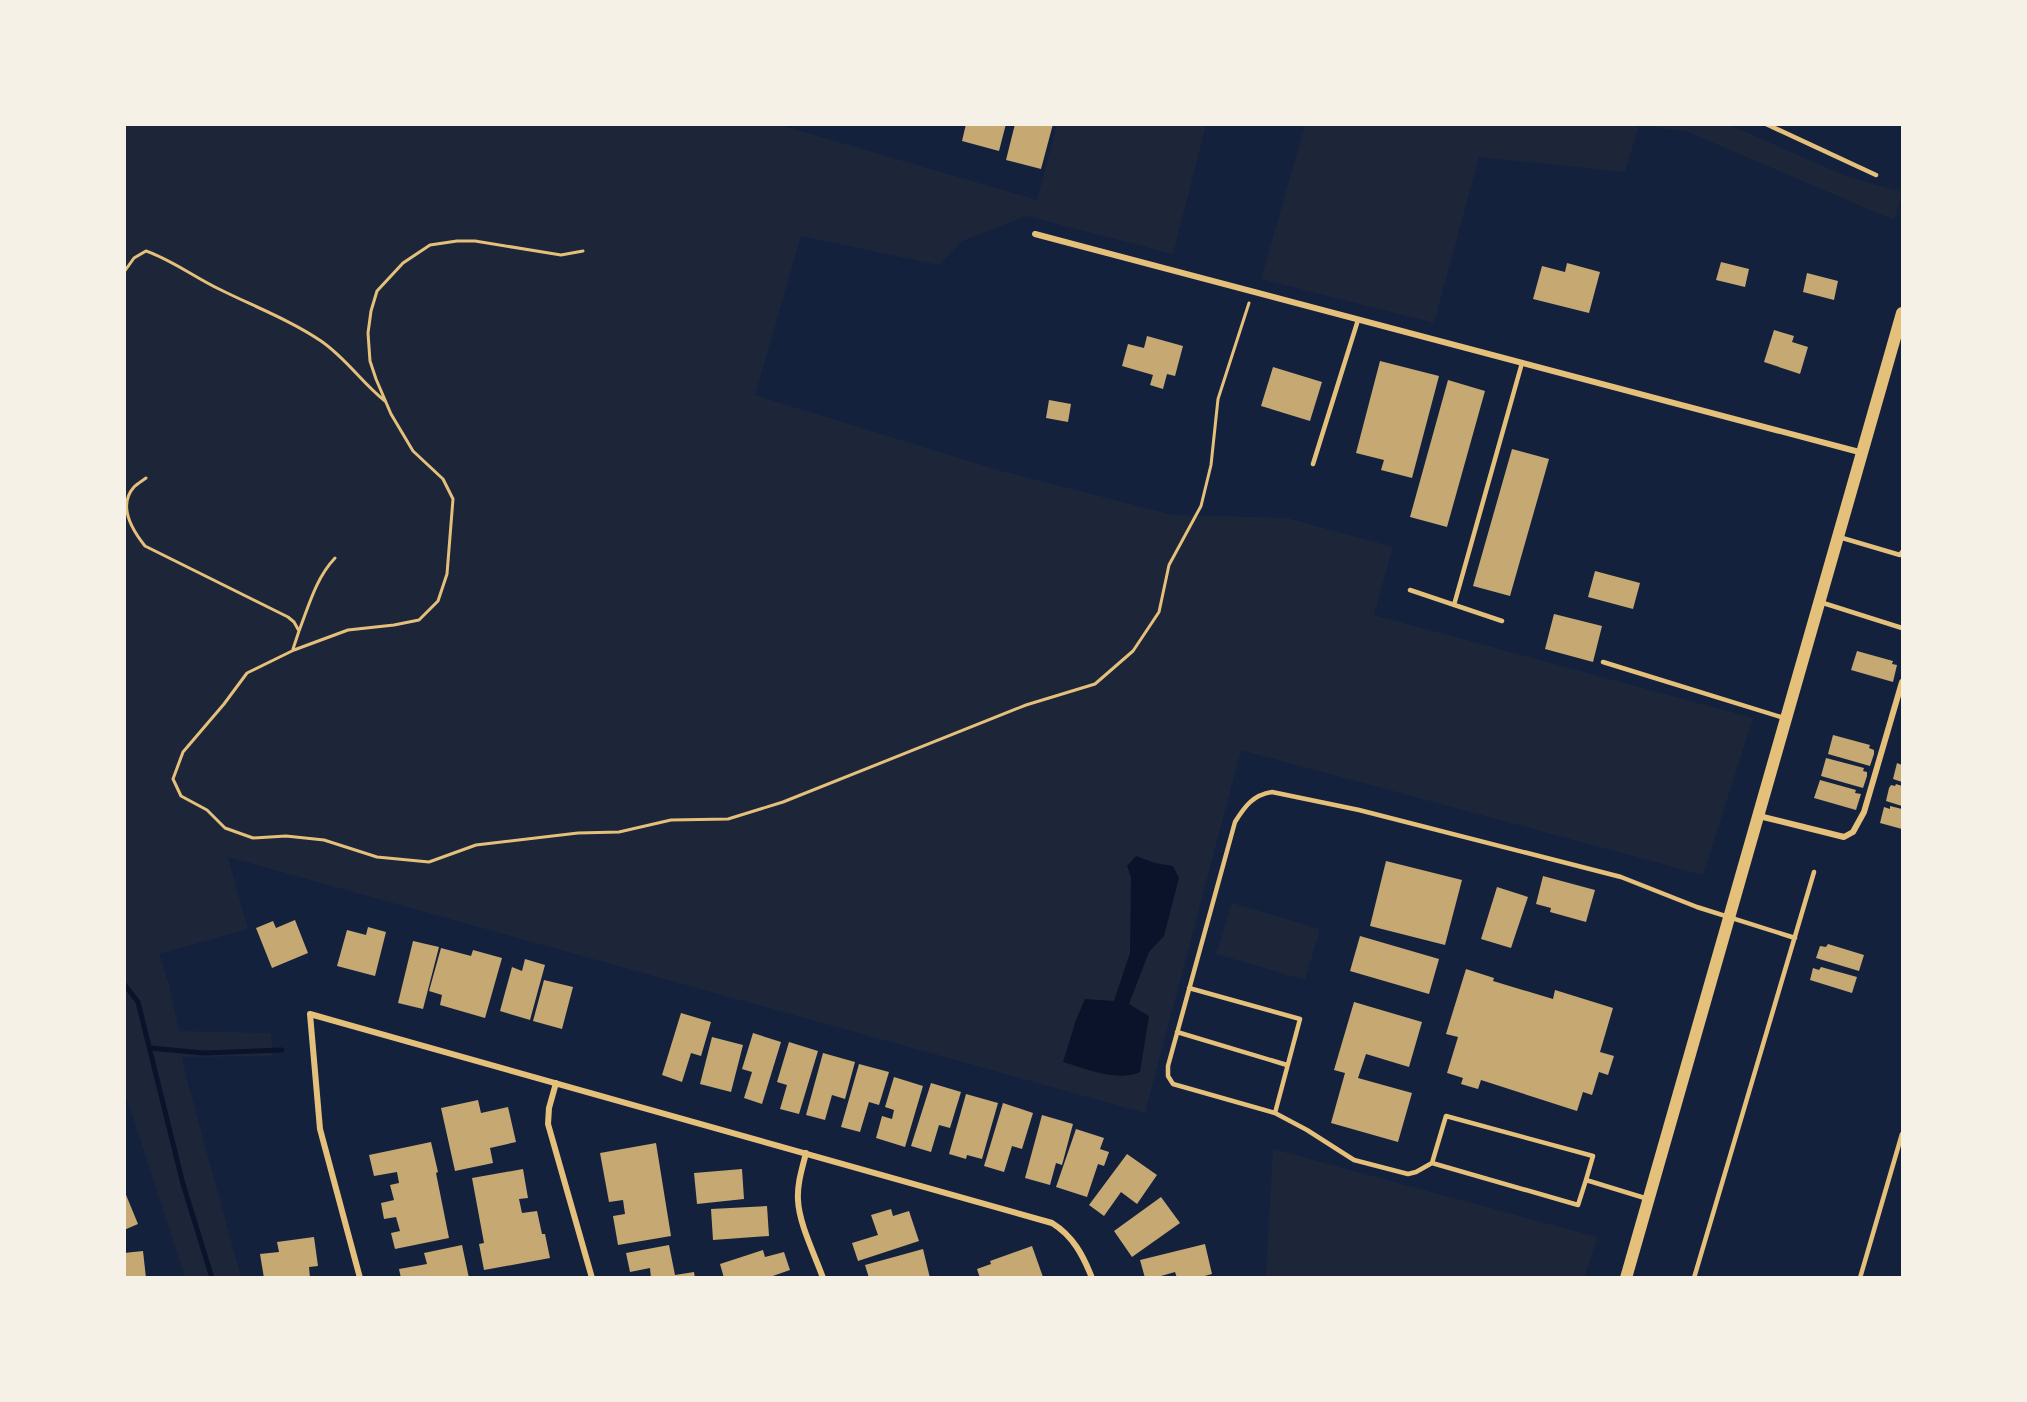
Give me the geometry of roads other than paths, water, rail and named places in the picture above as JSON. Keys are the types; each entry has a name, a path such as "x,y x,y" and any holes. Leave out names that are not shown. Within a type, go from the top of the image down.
{"main road":[{"path":"1626,1278 1901,321"}],"street":[{"path":"1035,234 1863,453"},
{"path":"1759,816 1844,837 1853,832 1864,812 1902,682"},
{"path":"360,1278 320,1129 309,1014 1052,1223 1072,1239 1085,1260 1092,1278"},
{"path":"556,1083 549,1108 548,1124 592,1278"},
{"path":"806,1153 799,1178 798,1202 802,1221 824,1278"}],"lane":[{"path":"1766,124 1876,175"},
{"path":"1313,464 1358,320"},
{"path":"1454,605 1522,363"},
{"path":"1839,537 1900,555 1902,552"},
{"path":"1410,590 1502,621"},
{"path":"1820,602 1902,628"},
{"path":"1603,662 1787,718"},
{"path":"1432,1163 1578,1205 1593,1156 1446,1116 1432,1163 1408,1174 1354,1160 1275,1113 1173,1084 1168,1076 1168,1066 1235,822 1251,801 1261,794 1272,792 1359,810 1621,877 1697,907 1795,938"},
{"path":"1694,1278 1814,872"},
{"path":"1189,988 1300,1019 1275,1113"},
{"path":"1177,1032 1287,1065"},
{"path":"1860,1278 1902,1134"},
{"path":"1586,1180 1648,1199"}],"waterway":[{"path":"124,984 138,1002 183,1184 212,1278"},
{"path":"150,1048 204,1053 282,1050"}]}
